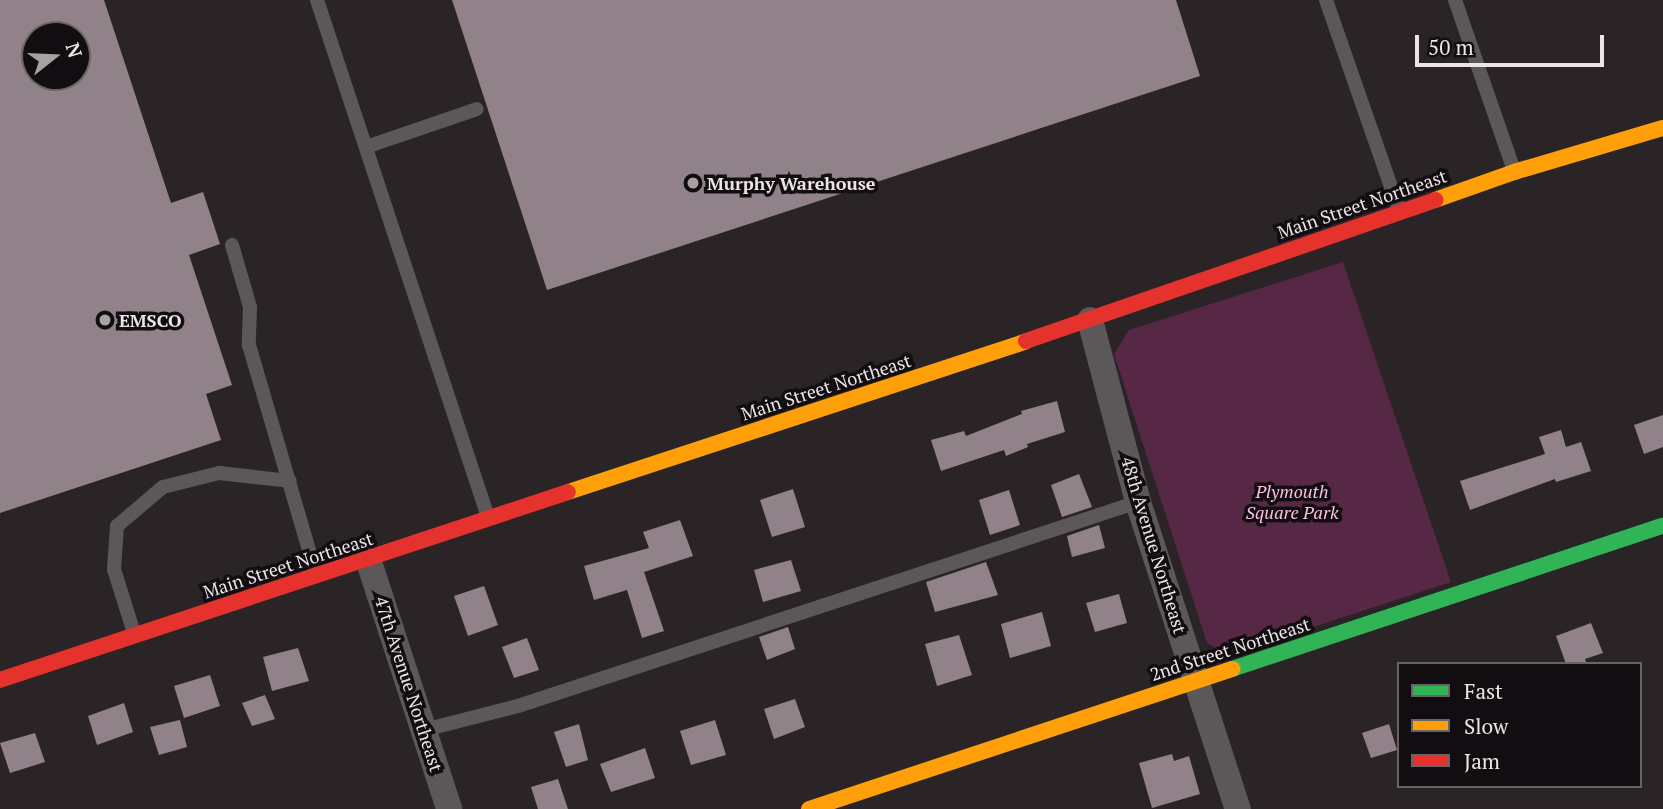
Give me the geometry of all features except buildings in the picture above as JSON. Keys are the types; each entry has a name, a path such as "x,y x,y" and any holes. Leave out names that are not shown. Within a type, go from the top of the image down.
{"street":[{"name":"Main Street Northeast","path":"0,680 1090,320 1514,172 1663,128"},
{"name":"48th Avenue Northeast","path":"1090,320 1138,502 1238,809"},
{"name":"2nd Street Northeast","path":"809,809 1663,526"},
{"name":"47th Avenue Northeast","path":"368,559 449,809"}],"lane":[{"path":"317,0 488,519"},
{"path":"1326,0 1399,212"},
{"path":"1455,0 1514,172"},
{"path":"366,147 477,109"},
{"path":"232,246 250,307 249,345 316,576"},
{"path":"135,635 114,569 117,526 163,486 219,473 290,481"},
{"path":"424,730 518,706 1138,502"}],"green space":[{"name":"Plymouth Square Park","path":"1343,262 1451,582 1228,655 1207,643 1114,354 1129,330"}],"traffic: fast":[{"path":"1232,669 1663,526"}],"traffic: slow":[{"path":"1435,200 1514,172 1663,128"},
{"path":"568,492 1026,341"},
{"path":"809,809 1232,669"}],"traffic: jam":[{"path":"1026,341 1435,200"},
{"path":"0,680 568,492"}],"place":[{"name":"Murphy Warehouse","path":"693,183"},
{"name":"EMSCO","path":"105,320"}]}
